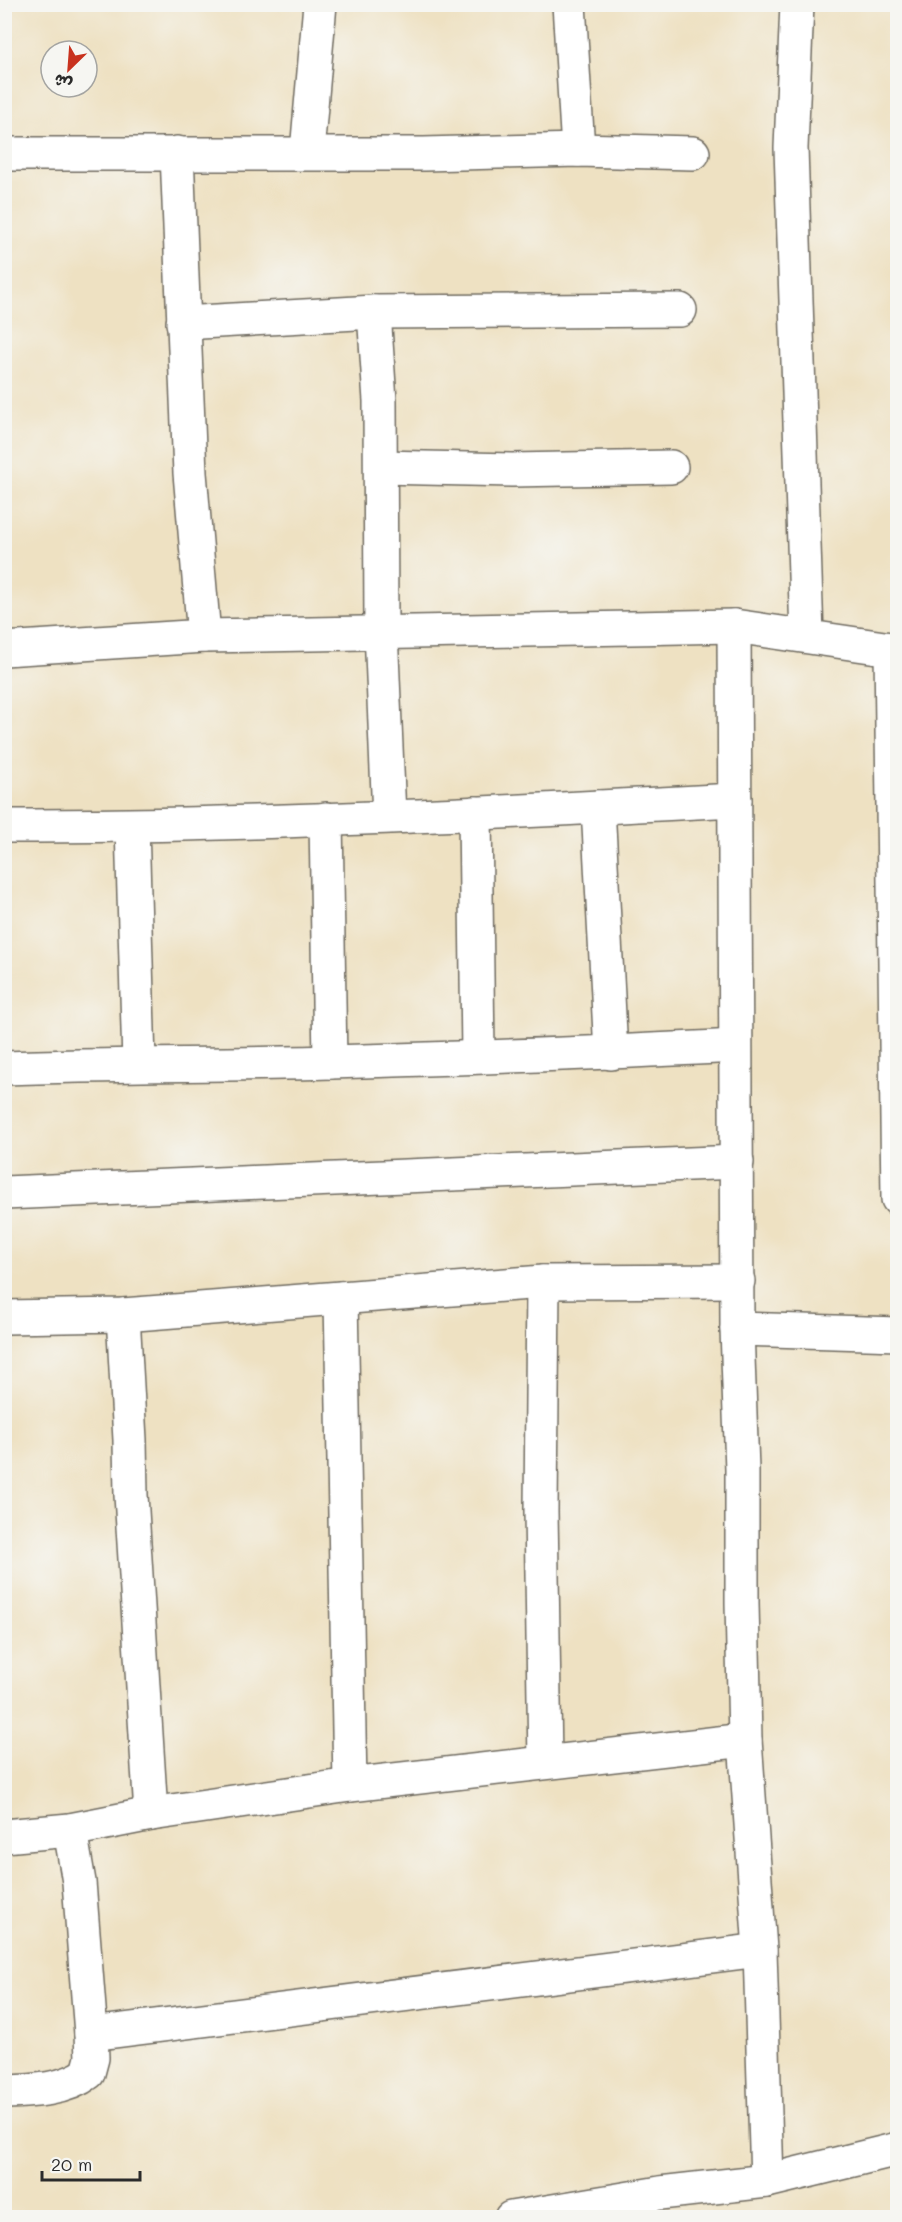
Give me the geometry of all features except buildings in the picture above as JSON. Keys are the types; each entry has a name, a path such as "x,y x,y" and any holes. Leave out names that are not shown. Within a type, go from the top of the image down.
{"street":[{"path":"307,152 320,4"},
{"path":"569,4 578,150"},
{"path":"797,4 791,148 807,636"},
{"path":"4,154 307,152 424,154 578,150 693,153"},
{"path":"177,153 190,473 204,636"},
{"path":"183,323 375,312 680,309"},
{"path":"375,312 381,467 381,632 389,816"},
{"path":"381,467 512,470 671,467"},
{"path":"734,626 737,1329 742,1470 745,1740 760,1950 767,2181"},
{"path":"4,649 204,636 734,626 894,649 897,1199"},
{"path":"4,826 132,826 476,813 735,800"},
{"path":"598,807 611,1053"},
{"path":"476,813 478,1056"},
{"path":"326,819 330,1062"},
{"path":"132,826 139,1063"},
{"path":"4,1068 139,1063 330,1062 611,1053 735,1046"},
{"path":"4,1193 737,1162"},
{"path":"4,1317 123,1315 543,1282 738,1281"},
{"path":"543,1282 540,1511 545,1762"},
{"path":"341,1298 350,1785"},
{"path":"123,1315 150,1814"},
{"path":"737,1329 897,1334"},
{"path":"4,1836 70,1830 150,1814 350,1785 745,1740"},
{"path":"4,2092 64,2086 78,2081 88,2073 92,2058 79,1882 70,1830"},
{"path":"90,2034 760,1950"},
{"path":"511,2217 660,2193 767,2181 897,2149"}]}
